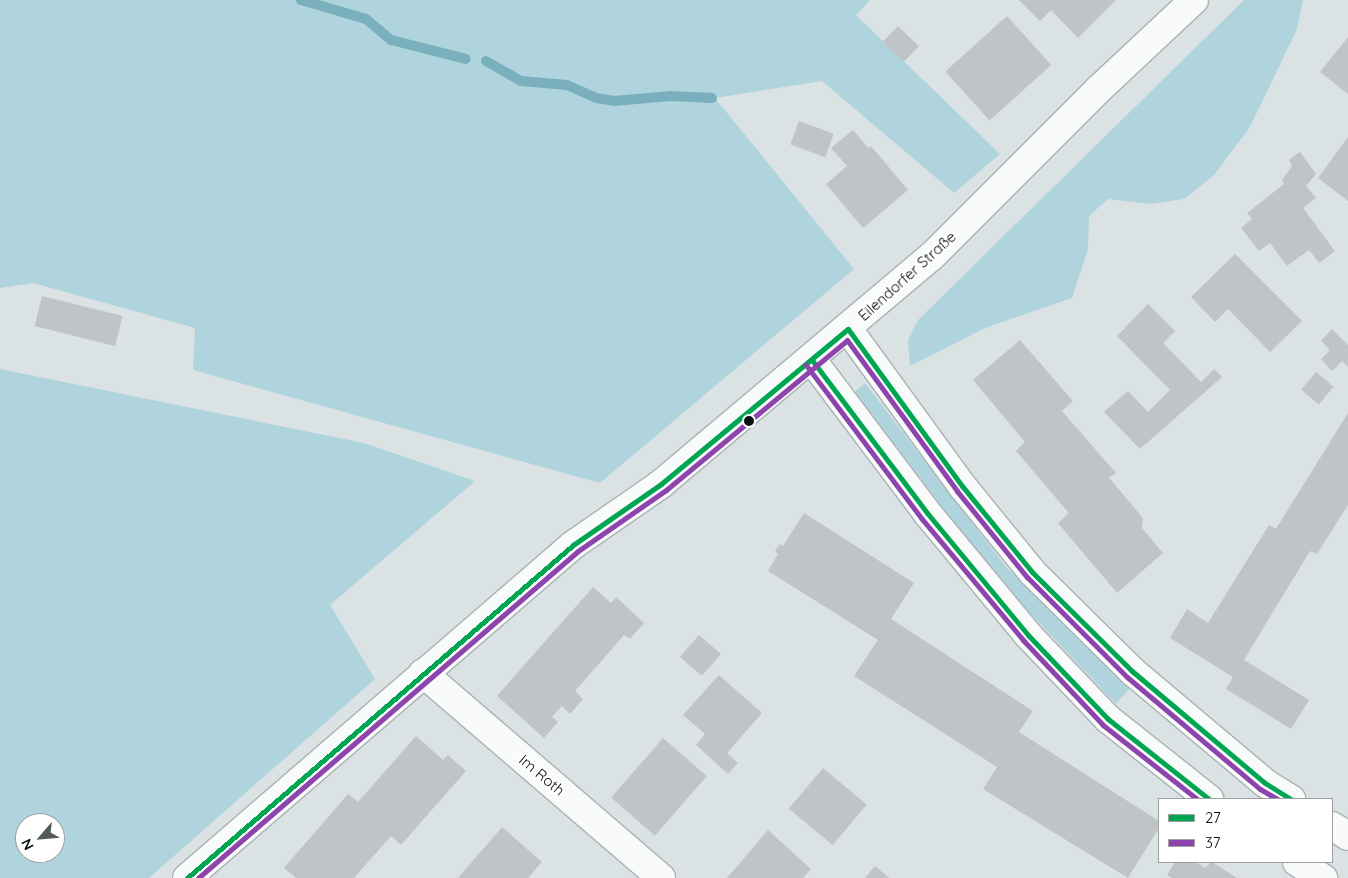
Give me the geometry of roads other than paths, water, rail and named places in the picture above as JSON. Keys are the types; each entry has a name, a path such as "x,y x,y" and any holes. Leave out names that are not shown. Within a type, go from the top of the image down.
{"street":[{"name":"Eilendorfer Straße","path":"187,878 573,545 661,484 812,360 932,256 1099,89 1194,0"},
{"path":"848,329 963,487 1032,572 1132,670 1265,783 1289,798"},
{"path":"812,360 928,514 1028,635 1108,719 1208,798"},
{"name":"Im Roth","path":"423,673 661,878"},
{"path":"1333,827 1348,836"},
{"path":"1300,863 1323,878"}],"waterway":[{"path":"301,0 366,19 391,40 466,59"},
{"path":"486,61 521,81 567,85 596,98 614,101 671,96 712,98"}]}
